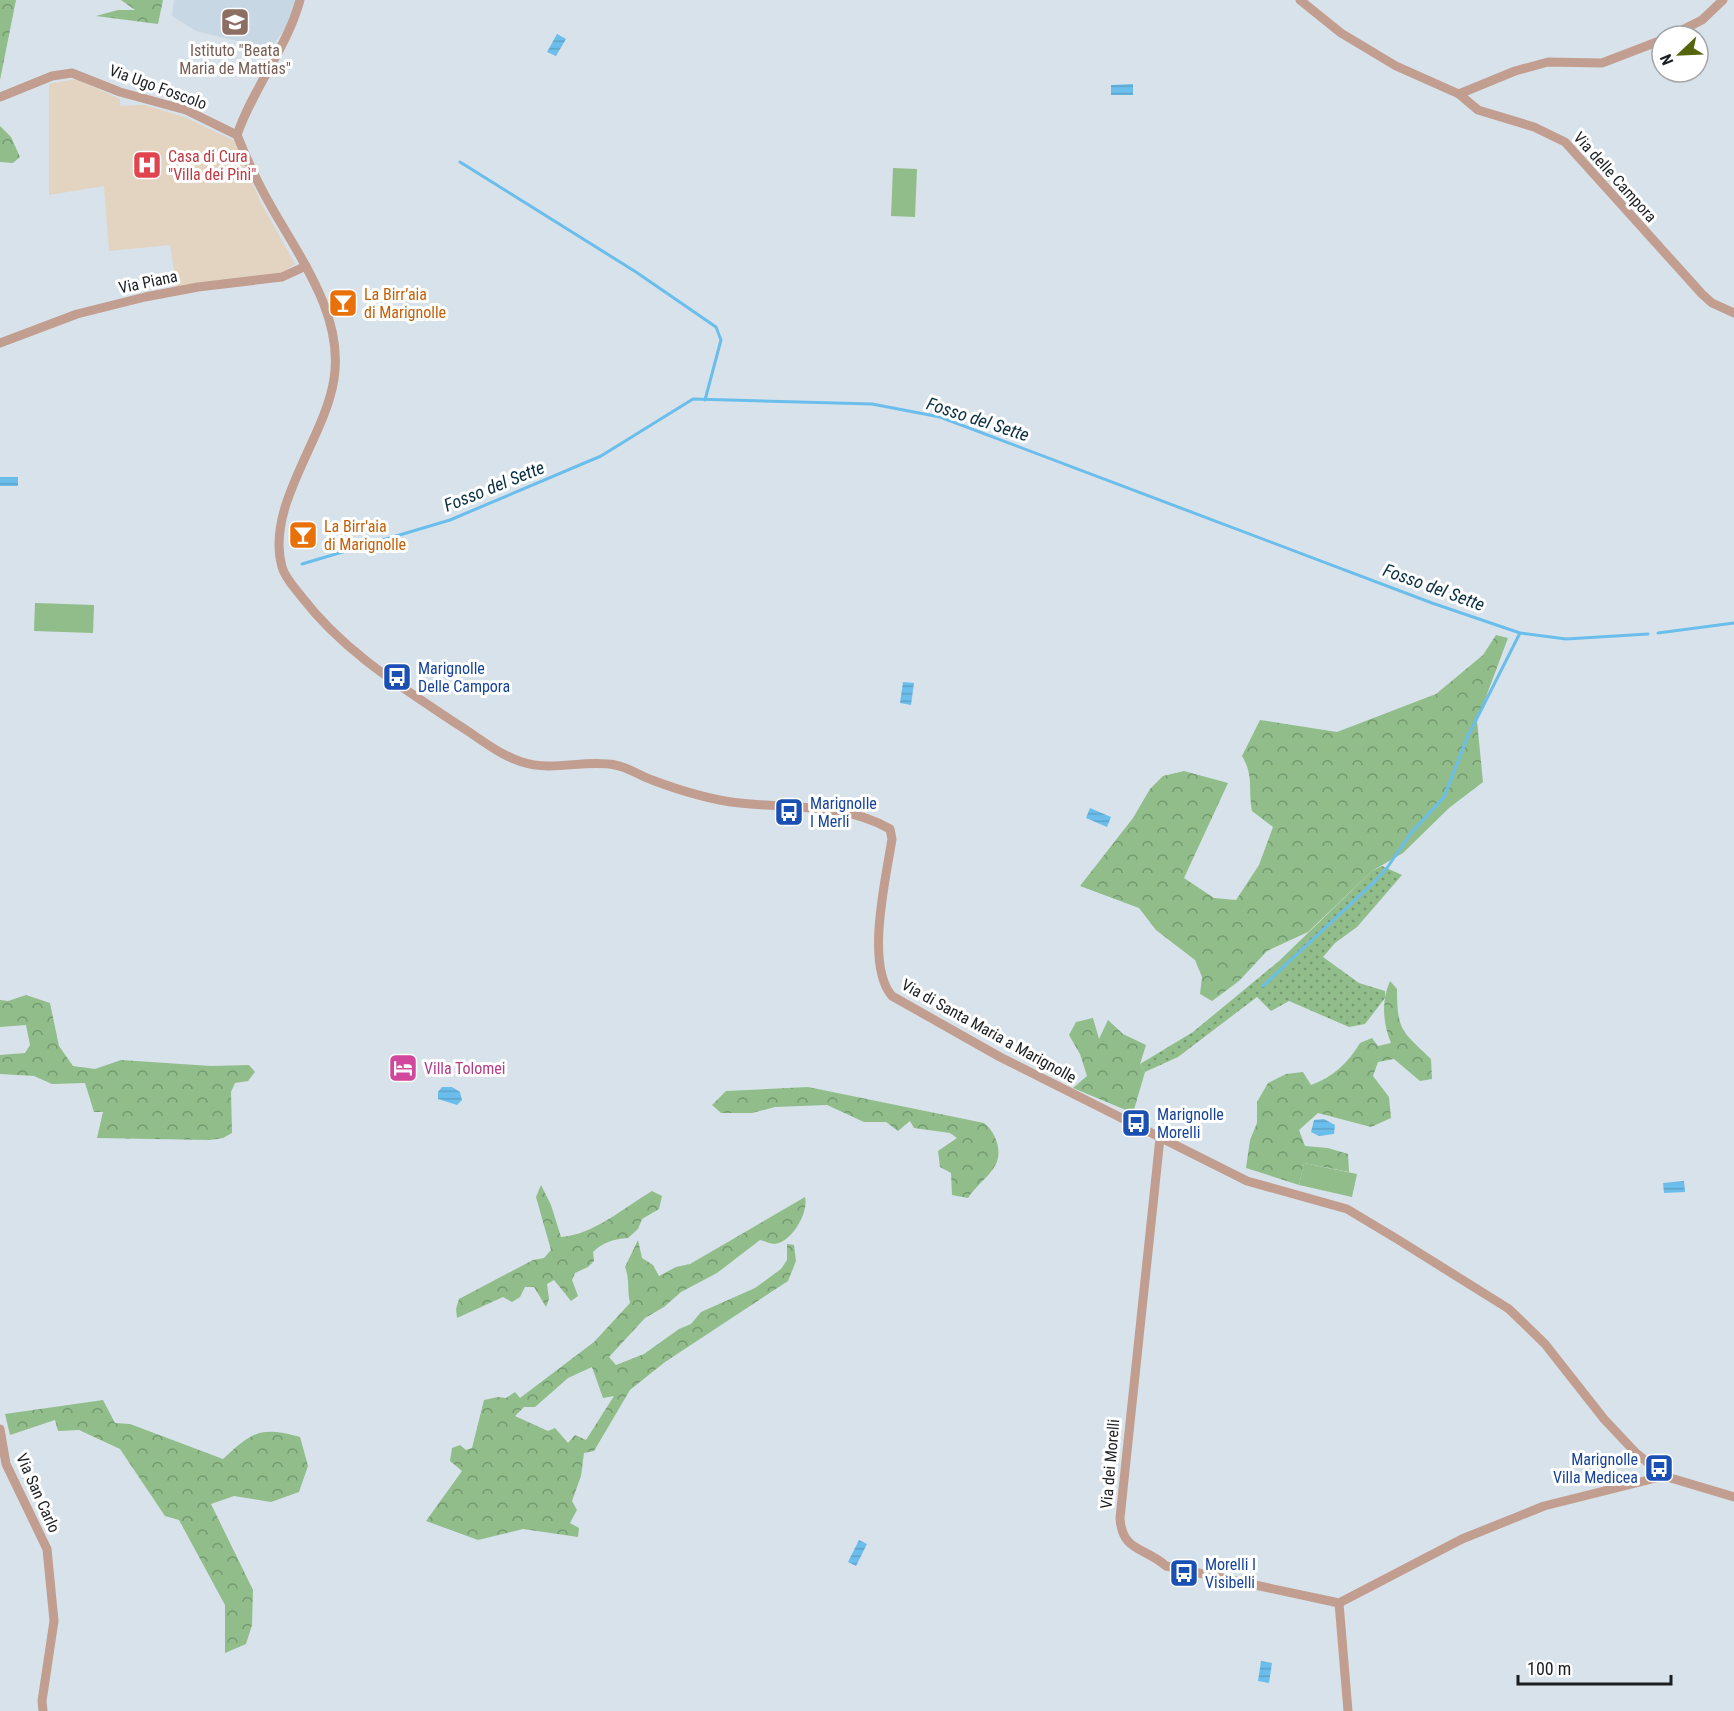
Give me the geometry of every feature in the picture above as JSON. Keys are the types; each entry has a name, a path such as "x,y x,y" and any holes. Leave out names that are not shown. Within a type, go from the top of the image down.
{"street":[{"path":"237,135 247,106 284,39 300,0"},
{"name":"Via delle Campora","path":"1300,0 1341,33 1396,66 1459,94 1478,110 1534,127 1565,142 1702,294 1712,303 1734,313"},
{"path":"1694,24 1702,20 1723,0"},
{"path":"1459,94 1492,79 1548,62 1602,63 1650,45"},
{"name":"Via Ugo Foscolo","path":"0,97 51,76 72,73 120,92 186,110 237,135"},
{"name":"Via di Santa Maria a Marignolle","path":"237,135 260,186 306,266 321,298 333,336 334,378 327,403 286,506 279,531 280,556 285,575 335,636 387,678 497,750 523,762 556,766 603,763 619,765 651,780 728,802 848,815 876,821 890,829 892,839 880,921 880,972 884,986 892,996 1000,1057 1247,1181 1347,1209 1509,1309 1545,1344 1604,1419 1636,1453 1664,1476 1734,1497"},
{"name":"Via Piana","path":"0,343 77,314 198,287 282,278 306,266"},
{"name":"Via dei Morelli","path":"1160,1138 1124,1463 1120,1518 1122,1535 1131,1545 1153,1554 1166,1566 1339,1603"},
{"name":"Via San Carlo","path":"0,1429 6,1464 47,1549 54,1621 42,1701 43,1711"},
{"path":"1348,1711 1339,1603 1462,1539 1544,1506 1664,1476"}],"shaded area":[{"name":"Istituto \"Beata Maria de Mattias\"","path":"174,0 296,0 285,29 270,49 196,31 172,16"},
{"name":"Casa di Cura \"Villa dei Pini\"","path":"76,79 120,99 120,106 145,105 184,117 235,141 260,201 295,264 284,272 177,290 170,245 109,251 104,186 49,195 49,84"}],"green space":[{"path":"0,0 16,0 0,80"},
{"path":"121,0 163,0 158,24 96,16 118,10 135,10"},
{"path":"0,126 11,137 20,157 13,163 0,162"},
{"path":"893,168 917,169 915,217 891,216"},
{"path":"35,603 94,605 93,633 34,631"},
{"path":"1496,635 1508,638 1477,721 1483,782 1449,808 1403,853 1372,871 1308,932 1267,951 1239,981 1212,1001 1200,994 1202,977 1195,960 1156,930 1139,908 1080,886 1133,818 1150,789 1163,776 1184,771 1228,783 1184,878 1214,898 1236,900 1259,865 1273,827 1252,811 1248,770 1242,756 1260,720 1337,732 1436,694 1483,655"},
{"path":"1382,866 1402,875 1357,927 1335,943 1323,957 1359,983 1385,991 1385,998 1365,1024 1349,1027 1289,1001 1271,1011 1257,997 1178,1057 1145,1072 1140,1064 1193,1032 1279,961 1372,871"},
{"path":"1390,981 1397,989 1398,1014 1403,1029 1407,1036 1431,1059 1432,1079 1420,1081 1394,1059 1378,1062 1373,1076 1389,1097 1391,1118 1371,1127 1318,1113 1299,1130 1305,1146 1328,1148 1348,1154 1349,1172 1304,1163 1299,1185 1246,1168 1250,1140 1257,1123 1257,1102 1268,1083 1286,1074 1303,1072 1311,1085 1326,1078 1339,1068 1360,1043 1372,1038 1378,1046 1391,1043 1384,1012 1385,996"},
{"path":"26,995 50,1003 59,1046 73,1066 95,1069 121,1060 211,1066 249,1065 255,1072 248,1081 235,1083 231,1092 232,1133 223,1138 210,1140 97,1138 103,1112 94,1112 85,1083 52,1084 34,1076 0,1074 0,1055 25,1053 30,1045 26,1025 0,1027 0,1000 8,1001"},
{"path":"1093,1018 1099,1039 1108,1020 1123,1034 1146,1045 1140,1064 1145,1072 1133,1113 1073,1088 1087,1076 1080,1054 1069,1035 1076,1022"},
{"path":"808,1087 984,1123 989,1127 998,1144 996,1163 968,1198 952,1195 951,1173 940,1167 938,1151 957,1138 950,1133 914,1128 910,1121 898,1131 886,1122 864,1122 827,1105 775,1107 752,1113 721,1113 712,1105 726,1091"},
{"path":"1304,1163 1357,1174 1352,1197 1299,1185"},
{"path":"541,1185 551,1205 561,1237 597,1226 652,1191 662,1196 659,1209 642,1219 638,1229 628,1238 609,1242 593,1252 594,1261 588,1267 575,1273 572,1280 578,1296 571,1301 554,1280 547,1284 549,1299 546,1307 534,1287 525,1287 520,1297 512,1302 503,1297 457,1318 456,1309 459,1299 533,1260 544,1258 551,1250 536,1197"},
{"path":"805,1197 806,1204 801,1219 787,1238 774,1244 760,1240 717,1273 681,1292 664,1307 645,1318 609,1357 616,1365 644,1354 679,1329 691,1324 701,1312 755,1288 781,1269 787,1260 787,1244 794,1245 796,1261 788,1281 665,1362 630,1390 594,1451 584,1453 581,1476 572,1501 577,1510 570,1523 579,1528 578,1537 523,1529 478,1540 426,1521 462,1471 450,1461 452,1448 460,1445 466,1450 472,1448 484,1400 506,1398 515,1392 520,1398 594,1342 630,1303 625,1267 638,1240 642,1258 653,1265 659,1276 676,1267 690,1264","holes":["592,1367 603,1398 614,1396 586,1440 575,1435 568,1443 555,1428 548,1431 515,1416 524,1407 535,1407 568,1378"]},
{"path":"103,1400 115,1423 130,1424 223,1459 257,1434 275,1432 300,1437 308,1466 299,1492 271,1502 234,1496 211,1504 253,1590 252,1625 246,1644 225,1653 225,1605 179,1520 165,1516 120,1449 79,1430 58,1431 55,1420 10,1435 5,1414"}],"water":[{"path":"557,34 566,39 556,56 547,52"},
{"path":"1133,84 1133,95 1111,95 1111,85"},
{"path":"0,477 18,477 18,486 0,486"},
{"path":"903,682 914,683 911,705 900,703"},
{"path":"1090,808 1111,817 1107,827 1086,818"},
{"path":"442,1087 452,1087 460,1092 462,1100 457,1105 438,1099 438,1092"},
{"path":"1324,1119 1335,1125 1334,1134 1319,1136 1311,1132 1314,1120"},
{"path":"1684,1181 1685,1192 1664,1193 1663,1183"},
{"path":"859,1540 867,1544 856,1566 848,1562"},
{"path":"1261,1661 1272,1663 1269,1683 1258,1681"}],"waterway":[{"path":"460,162 636,272 716,327 721,340 705,400"},
{"name":"Fosso del Sette","path":"302,564 450,520 601,456 693,399 872,404 940,417 1432,603 1520,633 1566,639 1648,634"},
{"name":"Fosso del Sette","path":"1658,633 1734,623"},
{"path":"1263,986 1373,883 1387,868 1411,833 1444,797 1468,736 1520,633"}],"place":[{"name":"Istituto \"Beata Maria de Mattias\"","path":"235,22"},
{"name":"Casa di Cura \"Villa dei Pini\"","path":"147,165"},
{"name":"La Birr’aia di Marignolle","path":"343,303"},
{"name":"La Birr'aia di Marignolle","path":"303,535"},
{"name":"Marignolle Delle Campora","path":"397,677"},
{"name":"Marignolle I Merli","path":"789,812"},
{"name":"Villa Tolomei","path":"403,1068"},
{"name":"Marignolle Morelli","path":"1136,1123"},
{"name":"Marignolle Villa Medicea","path":"1659,1468"},
{"name":"Morelli I Visibelli","path":"1184,1573"}]}
